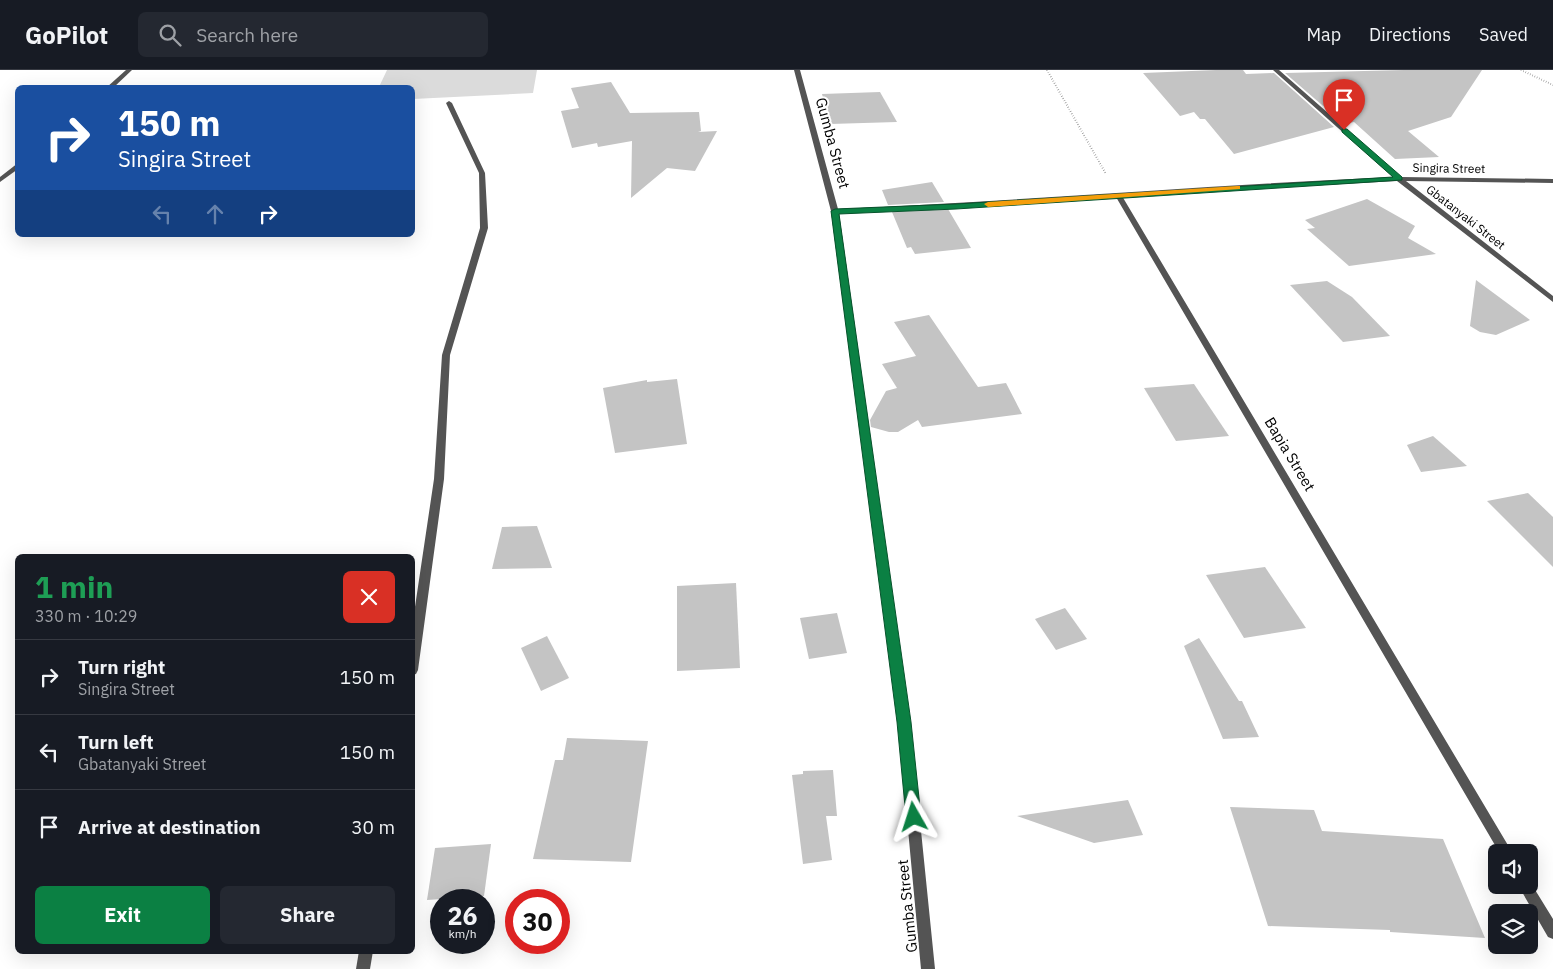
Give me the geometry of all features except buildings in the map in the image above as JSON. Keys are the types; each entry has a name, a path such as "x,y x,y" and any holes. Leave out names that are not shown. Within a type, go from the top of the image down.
{"street":[{"path":"112,85 129,70"},
{"name":"Gumba Street","path":"797,70 835,211 904,722 928,969"},
{"name":"Gbatanyaki Street","path":"1276,70 1399,178 1553,300"},
{"path":"415,649 439,479 446,355 484,228 482,173 449,103"},
{"path":"0,180 15,168"},
{"name":"Singira Street","path":"835,211 956,206 1399,178 1553,181"},
{"name":"Bapia Street","path":"1118,195 1501,844"},
{"path":"1530,894 1553,932"},
{"path":"363,969 366,954"}],"path":[{"path":"1047,70 1118,195"},
{"path":"1521,70 1553,85"}],"shaded area":[{"path":"387,70 537,70 533,93 415,99 415,85 380,85"}],"slow traffic":[{"path":"988,204 1237,188"}],"route":[{"path":"914,817 904,722 835,211 956,206 1399,178 1344,130"}]}
